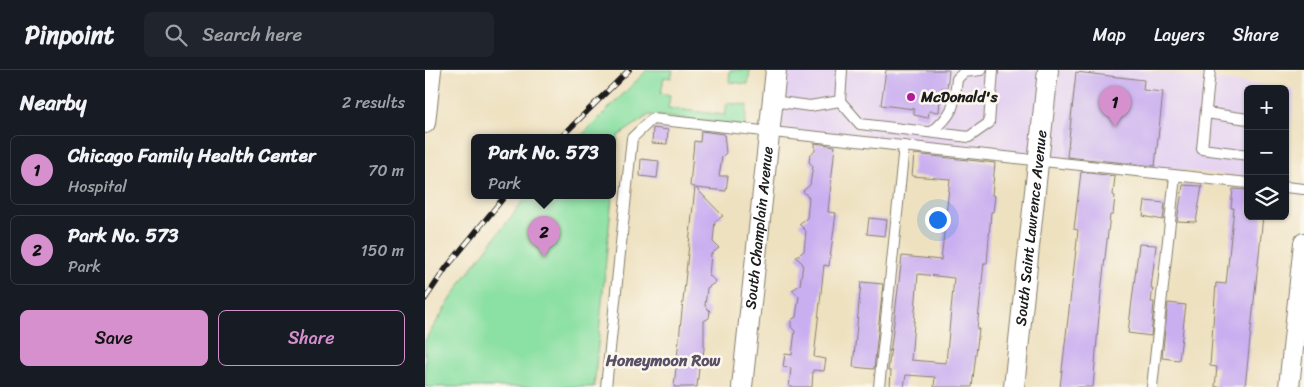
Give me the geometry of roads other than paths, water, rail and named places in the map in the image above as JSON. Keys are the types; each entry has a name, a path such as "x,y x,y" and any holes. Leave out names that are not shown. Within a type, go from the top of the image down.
{"street":[{"path":"425,123 431,70"},
{"name":"South Champlain Avenue","path":"742,387 776,70"},
{"name":"South Saint Lawrence Avenue","path":"1015,387 1048,70"},
{"path":"1289,387 1299,336 1304,243"}],"lane":[{"path":"842,70 839,101 860,124 969,137 989,123 993,70"},
{"path":"933,132 949,117 955,100 957,79 965,72 981,70"},
{"path":"1210,70 1202,149 1244,154"},
{"path":"773,102 810,106 839,101"},
{"path":"1206,112 1244,118"},
{"path":"606,387 632,138 652,119 1244,183"},
{"path":"879,387 904,146"},
{"path":"1152,387 1175,176"},
{"path":"1289,187 1304,189"}],"railway":[{"path":"564,134 629,70"},
{"path":"425,299 446,268 503,199"}],"place":[{"name":"McDonald's","path":"911,97"},
{"name":"Chicago Family Health Center","path":"1115,127"},
{"name":"Park No. 573","path":"544,257"}],"district":[{"name":"Honeymoon Row","path":"663,360"}]}
